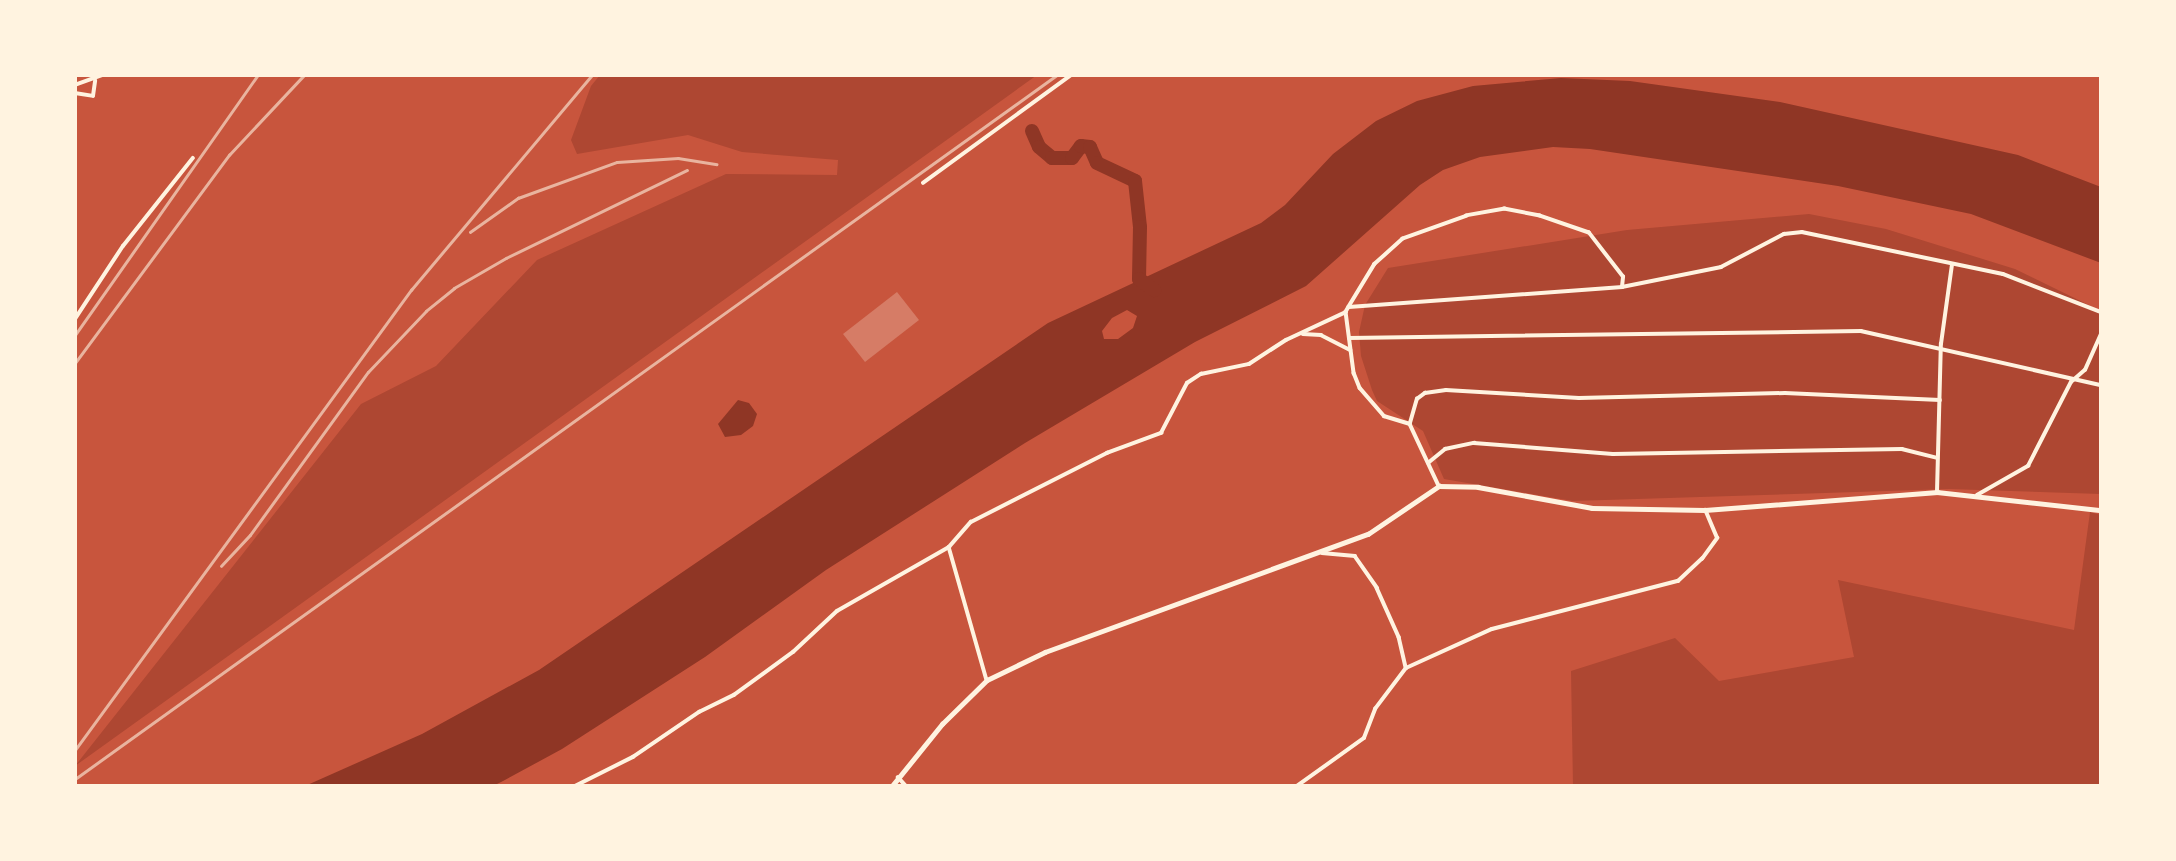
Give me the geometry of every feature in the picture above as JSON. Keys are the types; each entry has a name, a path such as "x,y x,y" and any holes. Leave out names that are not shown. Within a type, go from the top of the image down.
{"street":[{"path":"75,85 95,81 102,75"},
{"path":"923,183 1071,75"},
{"path":"75,93 93,96 95,81"},
{"path":"75,319 123,246 193,158"},
{"path":"1410,424 1384,416 1360,388 1351,351 1347,309 1375,264 1403,239 1467,216 1506,209 1541,215 1589,233 1623,277 1622,287"},
{"path":"575,786 633,757 699,712 734,695 793,652 837,611 949,547 971,522 1107,453 1161,433 1187,383 1202,374 1249,364 1347,309 1622,287 1721,267 1784,234 1802,232 2003,274 2101,312"},
{"path":"1937,492 1941,350 1952,264"},
{"path":"1349,338 1861,331 2101,384"},
{"path":"1301,334 1321,334 1351,351"},
{"path":"1975,496 2028,466 2077,377 2085,370 2101,334"},
{"path":"1439,486 1410,424 1417,399 1425,393 1446,390 1579,398 1785,393 1940,400"},
{"path":"1428,463 1445,449 1474,443 1612,454 1902,449 1937,458"},
{"path":"892,786 942,724 987,680 1045,652 1368,534 1439,486 1478,487 1592,508 1705,510 1937,492 2101,510"},
{"path":"1297,786 1364,738 1375,709 1406,668 1492,629 1678,580 1702,559 1717,538 1705,510"},
{"path":"949,547 987,680"},
{"path":"1322,553 1355,556 1377,588 1399,637 1406,668"},
{"path":"898,778 905,786"}],"shaded area":[{"path":"600,75 1037,75 75,766 361,404 436,366 537,260 726,174 837,175 838,160 742,152 688,135 577,154 571,140 591,86"},
{"path":"1561,78 1630,81 1780,102 2018,155 2101,187 2101,263 1971,214 1838,186 1590,149 1553,147 1480,157 1443,170 1420,185 1306,286 1195,342 1025,443 826,570 705,657 562,749 503,781 493,786 305,786 422,734 539,670 1048,323 1261,223 1285,205 1333,154 1376,121 1417,101 1473,86","holes":["1127,310 1137,316 1133,328 1118,339 1104,339 1102,331 1112,318"]},
{"path":"1809,214 1886,229 2015,269 2101,311 2101,494 1949,489 1573,501 1444,479 1423,431 1377,401 1372,390 1361,356 1359,332 1365,305 1388,268 1627,230"},
{"path":"738,400 749,403 757,414 753,426 741,435 725,437 718,424"},
{"path":"2090,512 2101,515 2101,786 1573,786 1571,671 1675,638 1719,681 1854,657 1838,580 2074,630"}],"building":[{"path":"897,292 919,320 865,362 843,334"}],"waterway":[{"path":"1032,131 1039,147 1052,158 1072,158 1081,146 1090,147 1097,163 1135,181 1140,227 1139,279 1154,290"}],"railway":[{"path":"75,335 258,75"},
{"path":"75,363 229,155 304,75"},
{"path":"75,750 411,290 592,75"},
{"path":"75,779 1057,75"},
{"path":"470,232 518,198 617,162 678,158 717,164"},
{"path":"221,566 250,535 368,372 426,311 454,288 506,258 687,170"}]}
